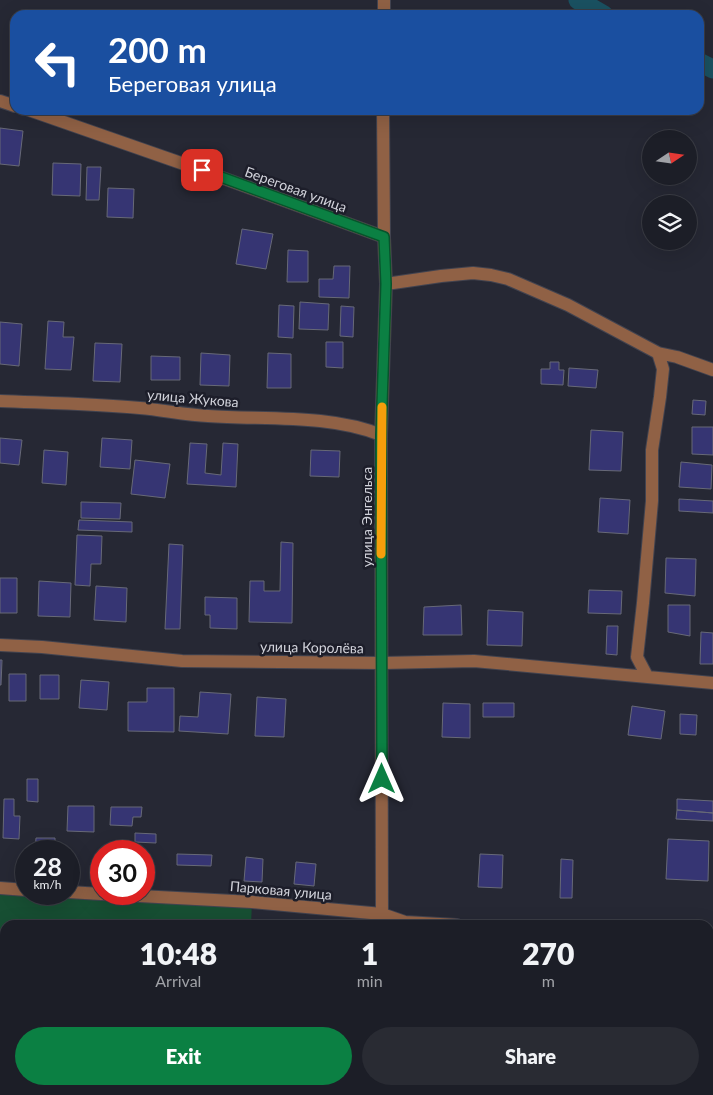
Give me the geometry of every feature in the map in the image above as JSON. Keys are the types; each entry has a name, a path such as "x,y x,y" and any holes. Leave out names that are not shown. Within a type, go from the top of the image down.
{"street":[{"name":"Береговая улица","path":"43,115 202,170 384,237"},
{"name":"улица Энгельса","path":"382,920 381,435 386,284 383,115"},
{"path":"386,284 473,273 508,279 568,305 658,353 678,357 713,370"},
{"path":"647,676 637,657 652,501 652,450 663,369 658,353"},
{"name":"улица Жукова","path":"0,401 141,408 207,416 312,420 353,426 381,435"},
{"name":"улица Королёва","path":"0,644 182,661 382,663 474,661 713,683"},
{"path":"620,674 637,657"},
{"path":"0,888 15,889"},
{"name":"Парковая улица","path":"155,897 252,902 382,920"}],"green space":[{"path":"0,888 15,891 15,905 80,905 80,894 90,895 90,905 155,905 155,898 252,902 251,920 0,920"}],"building":[{"path":"0,128 23,131 19,166 0,164"},
{"path":"53,163 81,164 80,196 52,195"},
{"path":"87,167 101,167 99,200 86,200"},
{"path":"108,188 134,189 133,218 107,217"},
{"path":"242,229 273,234 266,269 236,264"},
{"path":"288,250 308,251 308,282 287,282"},
{"path":"334,266 350,266 349,298 319,297 319,279 333,279"},
{"path":"300,302 329,304 328,330 299,329"},
{"path":"279,305 294,306 293,338 278,337"},
{"path":"341,306 354,307 353,337 340,336"},
{"path":"48,321 64,322 63,337 74,337 71,370 45,369"},
{"path":"0,322 22,324 19,366 0,364"},
{"path":"326,342 343,342 343,368 326,367"},
{"path":"95,343 122,344 120,382 93,381"},
{"path":"201,353 230,355 229,386 200,385"},
{"path":"268,353 291,354 291,388 267,388"},
{"path":"151,356 180,357 180,380 151,380"},
{"path":"550,362 559,362 559,370 564,370 563,385 541,384 541,369 550,369"},
{"path":"569,368 598,370 596,388 568,386"},
{"path":"693,400 706,401 705,415 692,414"},
{"path":"692,427 713,427 713,455 692,454"},
{"path":"591,430 623,432 621,471 589,470"},
{"path":"0,438 22,440 19,465 0,463"},
{"path":"102,438 132,440 130,469 100,467"},
{"path":"190,443 207,444 205,473 221,475 223,443 238,444 236,487 187,484"},
{"path":"44,450 68,452 66,485 42,483"},
{"path":"311,450 340,451 339,477 310,476"},
{"path":"135,460 170,464 165,498 131,494"},
{"path":"681,462 712,465 711,489 679,487"},
{"path":"600,498 630,500 628,534 598,532"},
{"path":"679,499 713,501 713,513 679,511"},
{"path":"81,502 121,503 120,519 81,518"},
{"path":"79,520 132,522 132,532 78,530"},
{"path":"77,535 102,536 101,564 91,564 90,586 75,585"},
{"path":"281,542 293,543 292,623 249,622 250,581 264,581 264,591 280,591"},
{"path":"169,544 183,545 180,629 165,629"},
{"path":"666,558 696,559 695,596 665,593"},
{"path":"0,578 17,578 17,613 0,613"},
{"path":"39,581 71,583 70,617 38,616"},
{"path":"96,586 127,588 126,622 94,620"},
{"path":"589,590 622,591 621,614 588,613"},
{"path":"205,597 237,598 237,629 210,628 210,615 205,615"},
{"path":"461,605 462,635 423,635 424,607"},
{"path":"668,605 690,605 690,636 668,632"},
{"path":"488,610 523,612 522,646 487,645"},
{"path":"607,626 618,626 617,655 606,654"},
{"path":"701,632 713,633 713,664 700,664"},
{"path":"0,660 2,660 1,685 0,685"},
{"path":"9,674 26,674 26,701 9,701"},
{"path":"40,675 59,675 59,699 40,699"},
{"path":"81,680 109,682 107,710 79,708"},
{"path":"147,688 174,688 174,732 128,731 128,702 147,702"},
{"path":"200,692 231,694 228,734 179,731 180,716 198,717"},
{"path":"257,697 286,699 284,737 255,736"},
{"path":"443,703 470,704 470,738 442,737"},
{"path":"483,703 514,703 514,717 483,717"},
{"path":"632,706 665,711 661,739 628,735"},
{"path":"680,714 697,715 696,735 680,734"},
{"path":"27,779 38,779 38,802 27,801"},
{"path":"4,799 14,799 14,816 20,816 19,839 3,838"},
{"path":"677,799 713,801 713,813 677,810"},
{"path":"68,806 94,806 94,832 67,831"},
{"path":"111,807 142,807 141,817 133,817 132,826 110,825"},
{"path":"677,810 713,813 713,821 676,819"},
{"path":"135,833 156,834 156,843 155,840 135,840"},
{"path":"36,838 55,838 55,840 36,840"},
{"path":"668,839 709,841 708,881 666,879"},
{"path":"177,854 212,855 211,866 177,865"},
{"path":"480,854 503,855 502,888 478,887"},
{"path":"246,857 263,859 262,882 244,881"},
{"path":"561,859 573,860 572,898 560,898"},
{"path":"296,862 316,864 314,886 294,884"}],"waterway":[{"path":"578,0 595,10"},
{"path":"704,64 713,69"}],"slow traffic":[{"path":"381,554 382,407"}],"route":[{"path":"202,170 384,237 386,284 381,435 382,779"}]}
